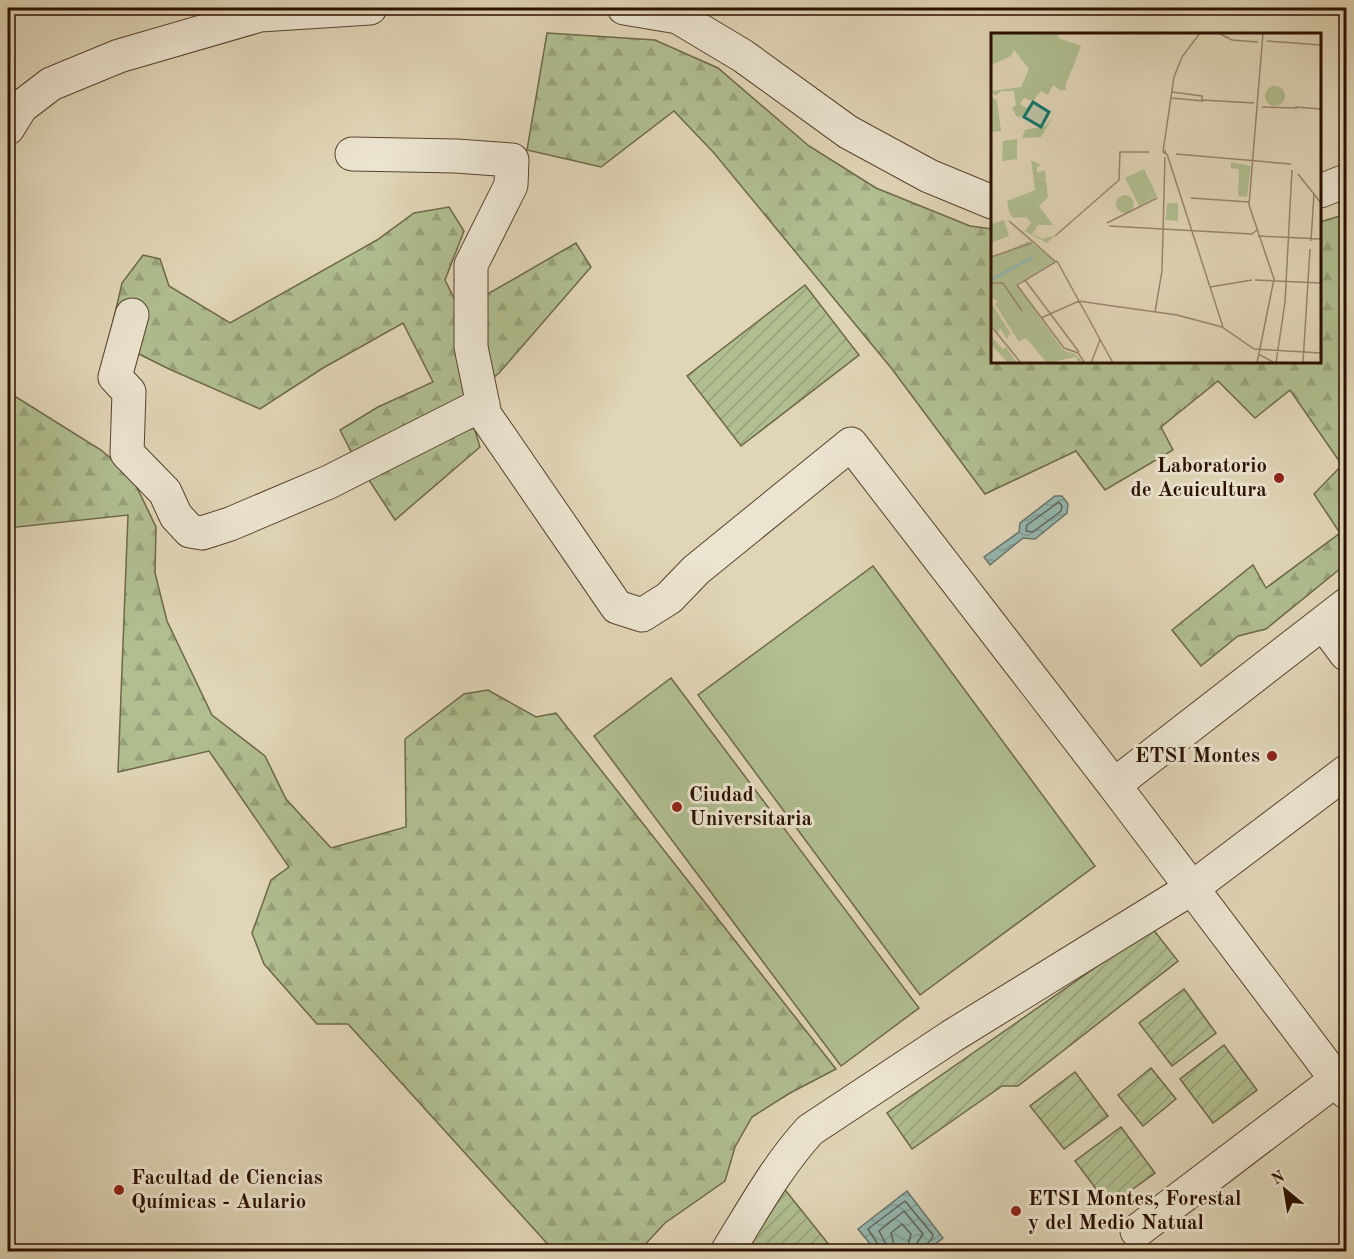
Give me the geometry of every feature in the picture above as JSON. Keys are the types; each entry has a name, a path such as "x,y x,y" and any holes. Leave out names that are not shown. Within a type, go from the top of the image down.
{"street":[{"path":"8,128 21,106 51,84 119,56 260,15 370,8"},
{"path":"624,8 678,17 743,56 848,132 929,176 991,201"},
{"path":"352,154 456,156 512,160 511,185 471,264 471,347 485,415 617,607 642,615 669,598 696,570 851,444 1342,1086 1137,1231"},
{"path":"1321,190 1347,181"},
{"path":"132,315 115,377 129,392 127,453 165,492 176,516 190,531 202,533 230,524 329,482 483,404"},
{"path":"1114,785 1335,614 1347,654"},
{"path":"727,1251 779,1169 810,1130 952,1036 1192,888 1347,772"}],"green space":[{"path":"547,33 655,40 718,68 809,146 876,188 970,226 991,229 991,363 1321,363 1321,222 1346,214 1346,564 1266,629 1238,636 1201,666 1172,630 1253,565 1266,588 1340,533 1314,494 1342,465 1290,390 1255,418 1218,381 1161,427 1173,450 1105,490 1076,451 985,494 892,369 714,153 674,111 601,167 527,150"},
{"path":"449,207 464,231 445,280 460,310 576,243 591,267 499,373 466,400 480,447 395,520 354,457 340,430 378,407 433,382 403,323 323,368 260,409 169,369 109,339 122,283 143,255 160,259 169,286 230,323 377,240 414,213"},
{"path":"805,285 859,355 741,446 687,376"},
{"path":"8,392 101,450 131,475 156,527 155,573 167,621 212,715 265,756 286,799 331,848 406,827 405,739 464,694 488,690 536,717 556,713 836,1069 790,1093 752,1117 735,1147 725,1181 665,1223 639,1251 554,1251 348,1024 317,1024 264,964 252,933 271,880 289,867 209,751 118,772 128,515 8,528"},
{"path":"873,566 1095,866 920,995 698,695"},
{"path":"671,678 919,1008 841,1066 594,736"},
{"path":"1152,928 1178,961 1018,1086 1002,1086 912,1149 887,1113"},
{"path":"1184,989 1216,1033 1172,1066 1139,1023"},
{"path":"1224,1045 1257,1090 1213,1123 1180,1079"},
{"path":"1151,1068 1176,1099 1143,1126 1118,1095"},
{"path":"1075,1072 1108,1116 1064,1149 1030,1106"},
{"path":"1121,1127 1155,1173 1109,1206 1075,1161"},
{"path":"782,1186 834,1251 744,1252"}],"water":[{"path":"1055,496 1062,496 1068,504 1067,513 1035,539 1023,538 990,565 984,557 1019,532 1020,523"},
{"path":"907,1191 943,1238 926,1251 876,1251 858,1229"}],"place":[{"name":"Laboratorio de Acuicultura","path":"1279,478"},
{"name":"ETSI Montes","path":"1272,756"},
{"name":"Ciudad Universitaria","path":"677,807"},
{"name":"Facultad de Ciencias Químicas - Aulario","path":"119,1190"},
{"name":"ETSI Montes, Forestal y del Medio Natual","path":"1016,1211"}]}
